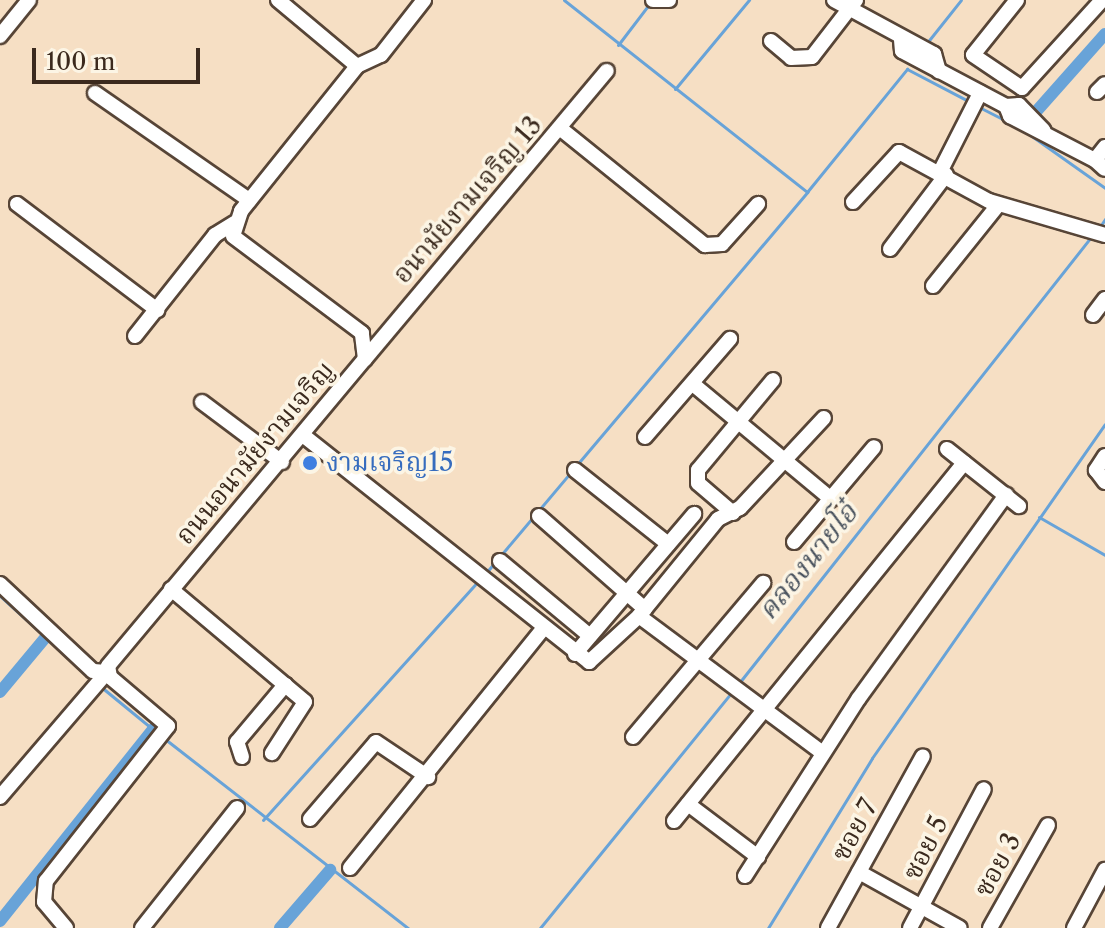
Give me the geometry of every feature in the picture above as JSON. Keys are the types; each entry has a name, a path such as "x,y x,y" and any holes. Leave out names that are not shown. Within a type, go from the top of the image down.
{"street":[{"path":"0,36 29,0"},
{"path":"135,336 215,235 234,223 357,66 381,55 424,0"},
{"path":"1017,0 973,55 1022,88 1102,0"},
{"path":"279,1 357,66"},
{"path":"771,41 801,62 845,3 978,96 1006,106 1010,116 1043,130 1100,165 1105,147"},
{"name":"อนามัยงามเจริญ 13","path":"365,359 607,71"},
{"path":"95,93 249,200"},
{"path":"890,249 943,174 965,117 978,96"},
{"path":"561,129 705,245 722,244 758,204"},
{"path":"853,202 893,152 999,204 1105,235"},
{"path":"17,204 157,310"},
{"path":"933,286 999,204"},
{"name":"ถนนอนามัยงามเจริญ","path":"0,797 107,672 171,589 304,436 365,359 362,333 243,250 234,223"},
{"path":"1093,315 1105,299"},
{"path":"645,437 730,339"},
{"path":"733,513 696,477 773,380"},
{"path":"693,384 831,499"},
{"path":"202,402 282,462"},
{"path":"304,436 575,654 595,660 642,612 718,519 733,513 824,418"},
{"path":"794,542 874,447"},
{"path":"947,449 1019,506"},
{"path":"1105,456 1096,470 1105,482"},
{"path":"674,821 964,463"},
{"path":"575,470 668,544"},
{"path":"745,876 823,753 1006,495"},
{"path":"575,654 694,514"},
{"path":"539,516 698,660 762,713 823,753"},
{"path":"500,561 590,636"},
{"path":"633,737 763,583"},
{"path":"0,584 93,671 107,672 168,726 46,881 44,902 66,928"},
{"path":"171,589 285,685 306,707 272,753"},
{"path":"350,868 428,777 543,629"},
{"path":"242,757 237,742 285,685"},
{"path":"310,819 376,742 428,777"},
{"name":"ซอย 7","path":"828,928 923,756"},
{"name":"ซอย 5","path":"910,928 984,789"},
{"path":"688,804 758,857"},
{"path":"142,928 237,808"},
{"name":"ซอย 3","path":"990,928 1048,825"},
{"path":"1074,928 1105,870"},
{"path":"859,872 960,928"}],"waterway":[{"path":"564,0 807,192 907,69 970,102"},
{"path":"675,89 749,0"},
{"path":"926,44 961,0"},
{"path":"618,45 650,3"},
{"path":"1026,123 1105,34"},
{"path":"977,106 1006,121"},
{"path":"1026,132 1105,188"},
{"path":"575,467 807,192"},
{"name":"คลองนายโอ๋","path":"1099,228 1105,219"},
{"name":"คลองนายโอ๋","path":"739,683 1091,237"},
{"path":"768,928 872,758 1105,424"},
{"path":"501,555 571,472"},
{"path":"1039,517 1105,555"},
{"path":"485,574 496,561"},
{"path":"263,820 477,582"},
{"path":"0,596 94,681"},
{"path":"0,692 45,638"},
{"path":"100,686 156,732"},
{"name":"คลองนายโอ๋","path":"540,928 732,692"},
{"path":"0,921 153,729"},
{"path":"165,739 408,928"},
{"path":"280,928 330,870"}],"place":[{"name":"งามเจริญ15","path":"310,463"}]}
